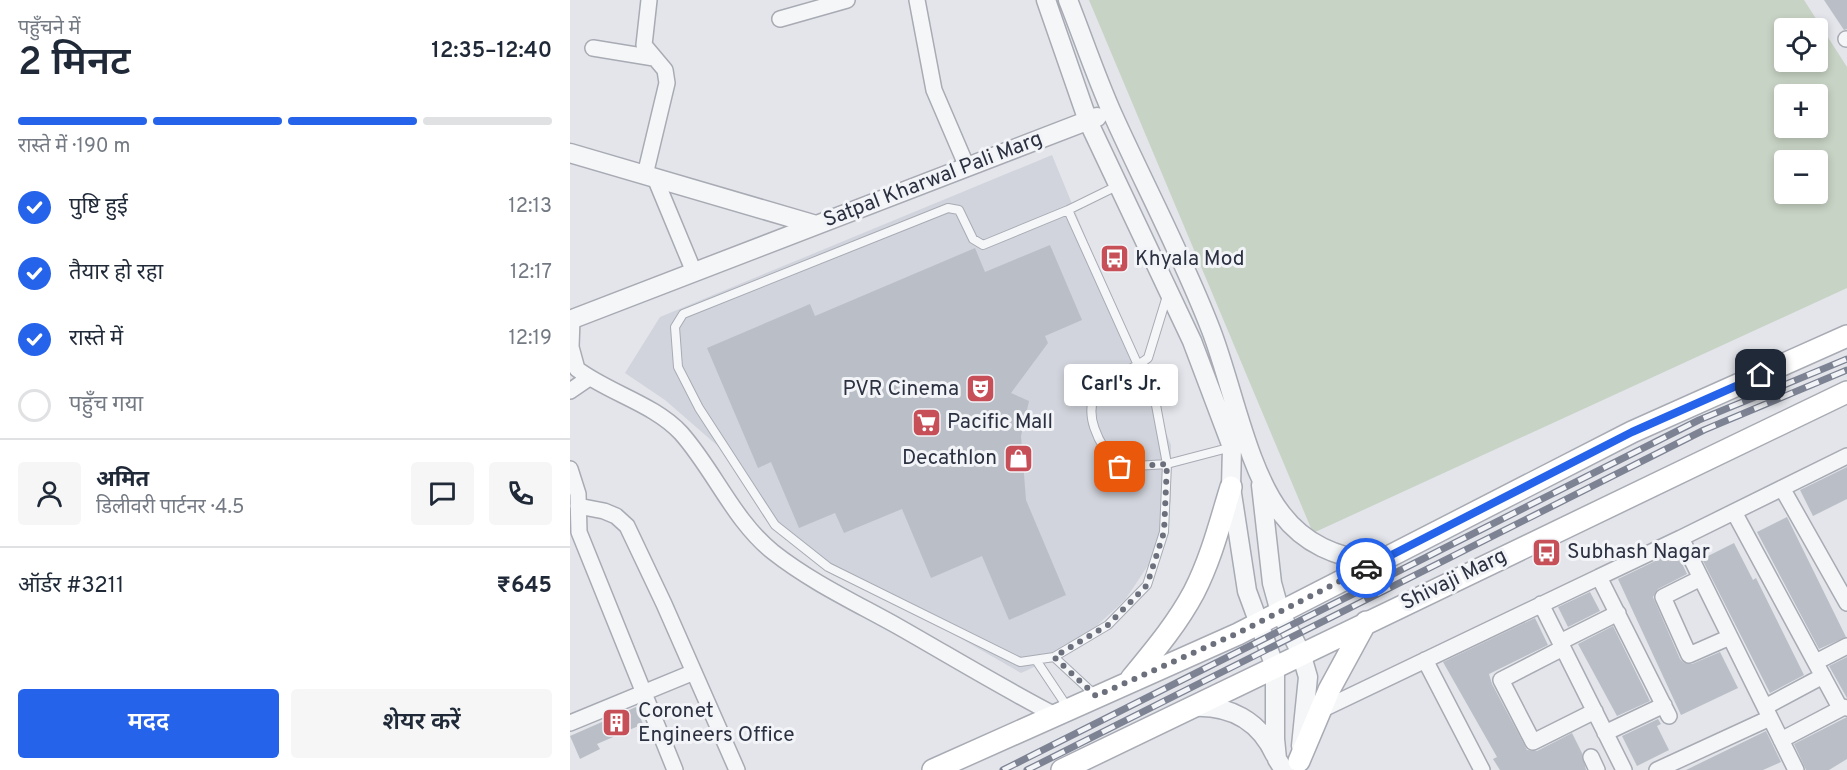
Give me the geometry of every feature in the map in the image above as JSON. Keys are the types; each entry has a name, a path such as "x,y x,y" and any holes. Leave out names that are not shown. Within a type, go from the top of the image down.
{"main road":[{"path":"933,770 1238,633 1632,432 1847,336"},
{"name":"Shivaji Marg","path":"1062,770 1847,392"},
{"path":"1129,681 1166,636 1193,593 1214,546 1231,487"},
{"path":"1288,765 1320,711 1345,658 1366,622"}],"street":[{"path":"649,0 644,45 665,70 667,90 650,177 694,272"},
{"path":"780,19 847,0"},
{"path":"917,0 934,90 967,167"},
{"path":"1046,0 1088,121 1192,341 1232,447 1231,487 1247,591 1275,668 1288,765"},
{"path":"1068,0 1111,111 1211,330 1259,475 1279,512 1296,531 1317,546 1341,557 1374,563"},
{"path":"593,48 654,58"},
{"name":"Satpal Kharwal Pali Marg","path":"570,153 816,225 1111,111"},
{"path":"816,225 571,319 571,363 589,378 669,422 683,436 770,550 788,564 980,676 1061,711"},
{"path":"570,391 589,378"},
{"path":"1320,711 1847,456"},
{"path":"570,470 576,485 579,532 675,770"},
{"path":"1259,475 1272,583 1280,612 1301,653 1308,677 1288,765"},
{"path":"1782,488 1847,603"},
{"path":"578,506 616,516 627,526 737,770"},
{"path":"1734,512 1820,669 1845,708 1781,740"},
{"path":"1681,538 1796,770"},
{"path":"1599,577 1666,711 1605,733"},
{"path":"1701,578 1663,597 1689,655 1730,637"},
{"path":"1541,604 1624,770"},
{"path":"1595,711 1533,742 1501,680 1618,614"},
{"path":"1657,770 1768,712 1847,646"},
{"path":"1425,660 1482,770"},
{"path":"570,723 694,672"},
{"path":"1190,707 1209,706 1244,717 1258,728 1288,765"}],"lane":[{"path":"1068,210 1156,405 1167,464 1164,532 1147,585 1108,625 1054,657 1020,662 828,567 775,525 699,408 685,382 678,367 675,327 683,314 948,208 959,210 973,239 983,245 1068,210 1119,185"},
{"path":"1168,291 1148,358 1137,367 1102,386 1091,407 1091,418 1102,445 1120,467 1167,464 1232,447"},
{"path":"1054,657 1096,696"},
{"path":"1036,660 1061,711"}],"shaded area":[{"name":"Pacific Mall","path":"1052,155 1171,445 1171,501 1159,549 1125,600 1069,651 1021,673 831,564 763,516 734,460 665,400 625,373 660,317"}],"green space":[{"path":"1089,0 1804,0 1816,18 1774,18 1774,72 1828,72 1828,37 1847,67 1847,288 1313,533"}],"building":[{"path":"1824,0 1847,0 1847,29 1844,30"},
{"path":"1050,245 1082,320 1045,336 1048,343 1011,393 1029,401 1021,436 1026,500 1066,595 1009,620 982,556 931,578 902,509 844,533 835,513 799,528 771,462 758,468 707,348 810,304 815,316 975,248 985,272"},
{"path":"1847,467 1847,499 1813,516 1800,490"},
{"path":"1787,517 1846,637 1819,649 1757,532"},
{"path":"1734,543 1753,580 1756,578 1804,675 1770,693 1702,559"},
{"path":"1676,551 1687,574 1658,589 1653,597 1680,659 1684,663 1692,664 1720,652 1738,688 1681,715 1618,579"},
{"path":"1590,592 1600,611 1568,627 1558,607"},
{"path":"1535,618 1548,645 1489,674 1492,684 1527,750 1537,751 1572,733 1582,753 1586,770 1500,770 1493,759 1497,757 1443,662"},
{"path":"1613,626 1650,701 1617,716 1578,644"},
{"path":"1847,657 1847,698 1829,666"},
{"path":"636,707 643,724 597,744 600,749 580,759 570,736"},
{"path":"1847,717 1847,759 1829,770 1806,770 1794,744"},
{"path":"1658,719 1661,724 1657,726 1669,750 1637,766 1622,736"},
{"path":"1766,731 1781,762 1763,770 1686,770"}],"railway":[{"path":"1003,770 1699,420 1847,359"},
{"path":"1027,770 1704,430 1847,370"}],"way so far":[{"path":"1120,467 1167,464 1164,532 1147,585 1108,625 1054,657 1096,696 1238,633 1366,568"}],"place":[{"name":"Khyala Mod","path":"1114,259"},
{"name":"PVR Cinema","path":"980,389"},
{"name":"Pacific Mall","path":"926,422"},
{"name":"Decathlon","path":"1018,458"},
{"name":"Carl's Jr.","path":"1120,467"},
{"name":"Subhash Nagar","path":"1546,552"},
{"name":"Coronet Engineers Office","path":"617,723"}],"route":[{"path":"1366,568 1632,432 1761,375"}]}
